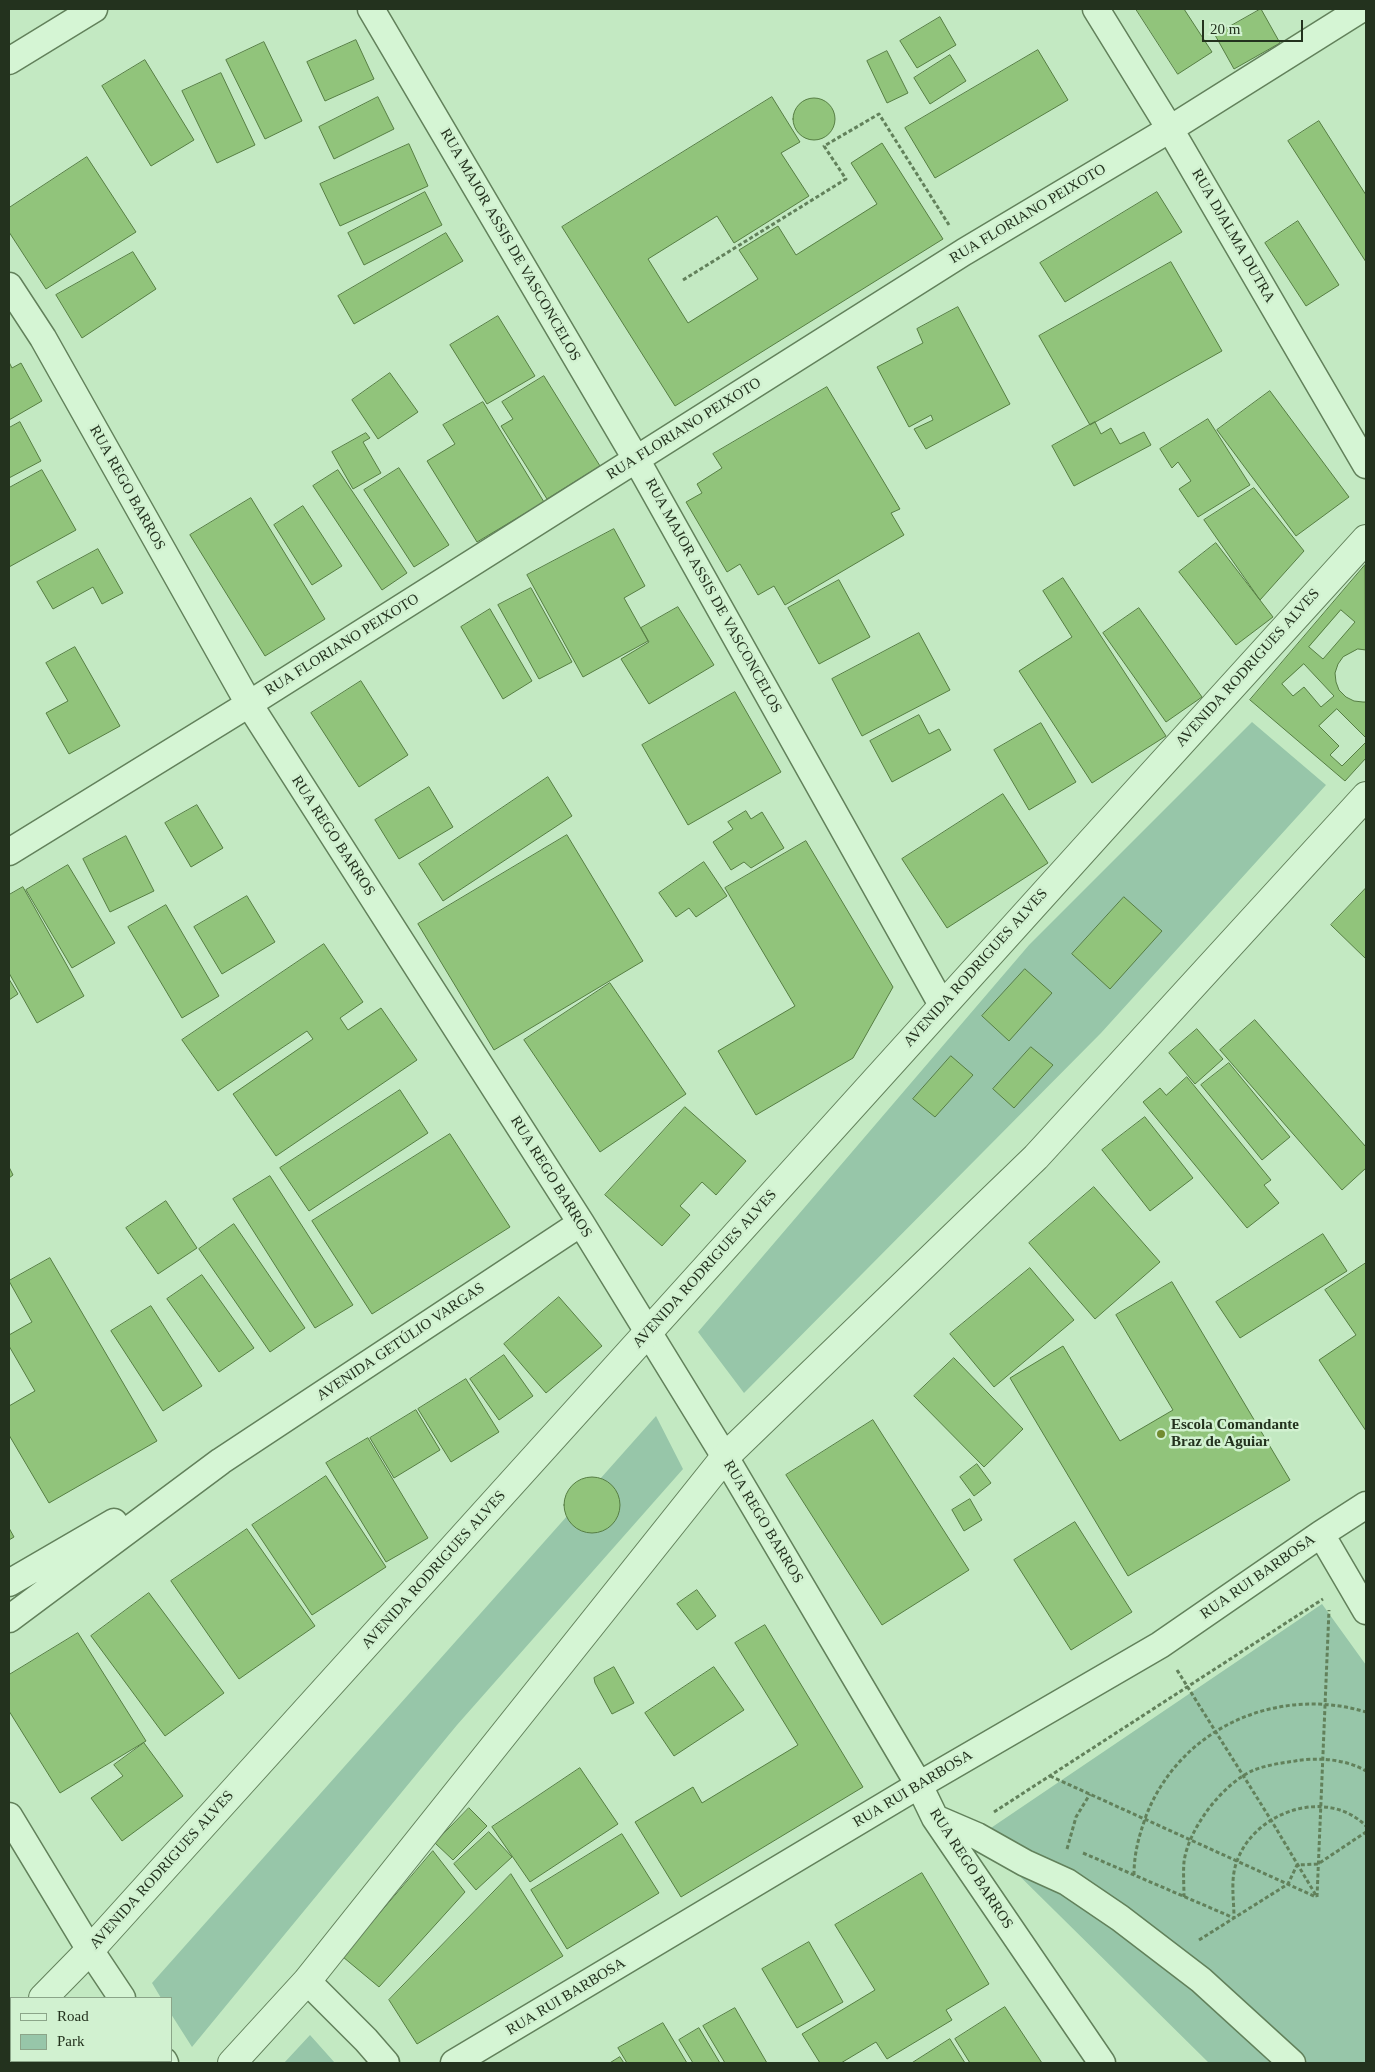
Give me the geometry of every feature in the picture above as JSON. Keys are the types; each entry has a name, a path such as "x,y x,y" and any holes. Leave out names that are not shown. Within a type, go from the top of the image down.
{"street":[{"path":"9,61 94,9"},
{"name":"RUA MAJOR ASSIS DE VASCONCELOS","path":"371,9 636,459 942,1005"},
{"name":"RUA DJALMA DUTRA","path":"1096,9 1170,130 1366,465"},
{"name":"RUA FLORIANO PEIXOTO","path":"9,852 248,704 964,252 1170,130 1362,9"},
{"name":"RUA REGO BARROS","path":"9,286 43,338 248,704 581,1223 725,1457 919,1785 935,1818 1102,2063"},
{"name":"AVENIDA RODRIGUES ALVES","path":"44,1997 90,1950 942,1005 1366,539"},
{"path":"232,2063 307,1981 725,1457 1036,1156 1366,796"},
{"name":"AVENIDA GETÚLIO VARGAS","path":"9,1619 221,1461 581,1223"},
{"name":"AVENIDA GETÚLIO VARGAS","path":"9,1583 221,1461"},
{"name":"RUA RUI BARBOSA","path":"454,2063 919,1785 1160,1645 1366,1505"},
{"path":"1322,1534 1366,1611"},
{"path":"9,1816 90,1950 121,1997"},
{"path":"935,1818 977,1836 1025,1863 1067,1882 1120,1918 1201,1980 1292,2063"},
{"path":"307,1981 366,2040 386,2063"}],"path":[{"path":"683,280 846,179 824,146 879,114 964,252"},
{"path":"998,1818 989,1815 1330,1594"},
{"path":"1317,1897 1329,1604"},
{"path":"1160,1645 1244,1776 1317,1897"},
{"path":"1134,1875 1134,1855 1153,1798 1162,1782 1192,1749 1215,1731 1263,1710 1300,1704 1325,1704 1366,1712"},
{"path":"1184,1897 1184,1862 1192,1840 1214,1801 1244,1776 1267,1766 1300,1760 1323,1759 1350,1764 1366,1771"},
{"path":"1050,1776 1317,1897"},
{"path":"1067,1882 1067,1846 1076,1817 1090,1794"},
{"path":"1234,1918 1232,1880 1237,1861 1253,1836 1271,1820 1296,1809 1321,1806 1335,1808 1348,1813 1366,1826"},
{"path":"1298,1865 1318,1864 1366,1832"},
{"path":"1059,1843 1234,1918"},
{"path":"1171,1958 1288,1884 1298,1865"}],"green space":[{"path":"1252,722 1326,785 1101,1033 744,1393 698,1332 1029,945"},
{"path":"656,1416 683,1469 457,1725 192,2047 172,2016 172,1997 160,1997 152,1983"},
{"path":"1322,1604 1366,1665 1366,2063 1209,2063 979,1836"},
{"path":"310,2035 335,2063 284,2063"},
{"path":"10,2054 10,2062 108,2063 9,2063"}],"building":[{"path":"1136,9 1184,9 1212,52 1178,74"},
{"path":"1261,9 1280,43 1234,69 1215,35"},
{"path":"940,17 956,45 917,68 900,41"},
{"path":"356,40 374,79 325,101 307,62"},
{"path":"264,42 302,121 265,139 226,60"},
{"path":"1038,50 1068,100 935,178 905,128"},
{"path":"887,51 908,93 887,103 867,61"},
{"path":"950,55 966,81 930,104 914,78"},
{"path":"145,60 194,140 151,166 102,86"},
{"path":"221,73 255,145 217,163 182,91"},
{"path":"378,97 394,129 334,159 319,127"},
{"path":"772,97 800,142 781,153 809,196 734,243 717,216 648,259 688,323 758,279 739,250 778,226 796,255 877,204 851,163 882,143 943,239 675,406 562,227"},
{"path":"818,98 826,101 832,107 835,119 832,131 826,137 810,140 802,137 796,131 793,115 796,107 802,101"},
{"path":"1319,121 1366,195 1366,262 1288,141"},
{"path":"409,144 428,186 340,226 320,184"},
{"path":"87,157 136,232 46,289 9,232 9,208"},
{"path":"425,192 442,225 364,265 348,233"},
{"path":"1157,192 1182,232 1065,302 1040,263"},
{"path":"1298,221 1339,285 1306,306 1265,243"},
{"path":"446,233 463,261 354,324 338,296"},
{"path":"133,252 156,289 82,338 56,295"},
{"path":"1171,262 1222,351 1090,425 1039,336"},
{"path":"958,307 1010,404 926,449 914,429 933,420 931,415 909,427 877,367 923,343 917,329"},
{"path":"498,316 535,376 487,404 450,345"},
{"path":"9,362 12,368 21,363 42,401 9,420"},
{"path":"390,373 418,412 378,439 352,400"},
{"path":"544,376 600,466 547,499 501,426 513,419 502,402"},
{"path":"827,387 900,509 891,513 904,535 785,605 774,586 758,595 740,564 727,572 686,502 702,493 697,484 722,468 713,454"},
{"path":"1270,391 1349,497 1296,536 1217,430"},
{"path":"483,402 544,502 477,542 427,461 455,444 443,425"},
{"path":"1208,419 1250,485 1198,517 1179,489 1191,481 1178,462 1172,468 1160,449"},
{"path":"20,422 41,461 9,478 9,428"},
{"path":"1095,422 1101,434 1111,428 1120,444 1144,432 1151,445 1074,486 1052,446"},
{"path":"366,433 370,438 363,442 381,473 353,489 332,452"},
{"path":"399,468 449,545 414,567 364,490"},
{"path":"42,470 76,530 9,567 9,488"},
{"path":"338,470 407,573 382,590 313,486"},
{"path":"1254,488 1304,551 1260,600 1204,520"},
{"path":"251,498 325,619 265,656 190,535"},
{"path":"303,506 342,566 312,585 274,525"},
{"path":"614,529 645,586 624,598 648,641 583,677 527,575"},
{"path":"1216,543 1273,617 1236,645 1179,572"},
{"path":"98,549 123,593 102,604 93,587 53,609 37,582"},
{"path":"1365,565 1366,758 1345,781 1250,700"},
{"path":"1063,578 1166,736 1092,783 1019,671 1072,637 1043,591"},
{"path":"839,580 870,637 819,664 788,608"},
{"path":"531,588 572,662 539,679 498,605"},
{"path":"678,607 714,665 649,704 621,659 649,642 641,628"},
{"path":"1139,608 1202,697 1166,722 1103,633"},
{"path":"490,609 532,681 503,699 461,627"},
{"path":"1341,610 1355,622 1323,659 1309,647"},
{"path":"919,633 950,690 862,736 832,679"},
{"path":"75,647 120,726 69,754 46,713 68,701 46,663"},
{"path":"1358,649 1366,650 1366,702 1354,701 1346,697 1339,690 1336,682 1335,673 1338,664 1343,657"},
{"path":"1304,664 1334,696 1321,707 1304,687 1293,696 1282,684"},
{"path":"361,681 408,755 359,787 311,713"},
{"path":"735,692 781,772 688,825 642,745"},
{"path":"1337,709 1366,738 1366,742 1342,766 1330,755 1339,746 1319,726"},
{"path":"919,715 929,734 939,729 951,750 892,782 870,741"},
{"path":"1041,723 1076,782 1029,810 994,750"},
{"path":"548,777 572,816 443,901 419,864"},
{"path":"429,787 453,827 399,859 375,820"},
{"path":"1003,794 1048,863 947,928 902,859"},
{"path":"197,805 223,848 191,867 165,823"},
{"path":"746,811 751,819 762,812 784,848 751,868 744,862 731,870 713,842 733,829 728,822"},
{"path":"567,835 643,961 494,1050 418,924"},
{"path":"126,836 154,891 110,912 83,859"},
{"path":"806,841 893,987 853,1058 756,1115 718,1051 795,1006 725,888"},
{"path":"704,862 727,896 696,917 689,908 676,917 659,893"},
{"path":"68,865 115,943 72,968 26,890"},
{"path":"23,887 84,996 37,1023 9,973 9,895"},
{"path":"1366,888 1366,959 1331,925"},
{"path":"247,896 275,942 222,974 194,927"},
{"path":"1124,897 1162,931 1110,989 1072,954"},
{"path":"166,905 219,996 182,1018 128,927"},
{"path":"324,944 363,1002 340,1018 348,1030 381,1008 417,1060 276,1156 233,1094 313,1039 307,1031 218,1091 182,1040"},
{"path":"1025,969 1052,993 1009,1041 982,1016"},
{"path":"9,979 18,994 9,1000"},
{"path":"610,983 686,1094 600,1152 524,1040"},
{"path":"1255,1020 1366,1147 1366,1168 1342,1190 1220,1050"},
{"path":"1197,1029 1223,1059 1195,1084 1169,1053"},
{"path":"1031,1047 1053,1065 1014,1108 993,1089"},
{"path":"951,1056 973,1075 935,1117 913,1099"},
{"path":"1229,1063 1290,1137 1262,1160 1201,1085"},
{"path":"1187,1077 1271,1180 1264,1185 1279,1203 1247,1228 1143,1102 1160,1088 1166,1095"},
{"path":"400,1090 428,1133 309,1211 280,1168"},
{"path":"685,1107 746,1161 716,1195 702,1182 680,1206 690,1215 662,1246 605,1195"},
{"path":"1145,1117 1193,1178 1150,1211 1102,1150"},
{"path":"450,1134 510,1227 372,1314 312,1221"},
{"path":"9,1167 13,1175 9,1178"},
{"path":"270,1176 353,1305 315,1328 233,1199"},
{"path":"1094,1187 1160,1262 1095,1319 1029,1243"},
{"path":"166,1201 197,1248 158,1274 126,1228"},
{"path":"234,1224 305,1328 270,1352 199,1249"},
{"path":"1323,1234 1347,1271 1240,1338 1216,1302"},
{"path":"50,1258 157,1441 49,1503 9,1435 9,1406 35,1391 9,1346 9,1335 32,1322 9,1281"},
{"path":"1366,1263 1366,1431 1319,1360 1356,1335 1325,1290"},
{"path":"1030,1268 1074,1320 994,1387 950,1334"},
{"path":"202,1275 254,1348 219,1372 167,1299"},
{"name":"Escola Comandante Braz de Aguiar","path":"1172,1282 1290,1480 1128,1576 1010,1378 1063,1346 1120,1441 1173,1410 1116,1315"},
{"path":"559,1297 602,1346 546,1393 504,1344"},
{"path":"151,1306 202,1386 163,1411 111,1331"},
{"path":"504,1355 533,1396 499,1420 470,1379"},
{"path":"954,1358 1023,1429 984,1467 914,1396"},
{"path":"466,1379 499,1432 451,1462 418,1409"},
{"path":"416,1410 440,1450 394,1478 370,1438"},
{"path":"873,1420 969,1570 882,1625 786,1475"},
{"path":"368,1438 428,1538 386,1562 326,1463"},
{"path":"977,1464 991,1483 974,1496 960,1477"},
{"path":"326,1476 386,1567 312,1615 252,1525"},
{"path":"586,1477 598,1477 608,1481 616,1489 620,1505 616,1521 608,1529 598,1533 586,1533 576,1529 568,1521 564,1511 564,1499 568,1489 576,1481"},
{"path":"970,1499 982,1520 964,1531 952,1510"},
{"path":"1075,1522 1132,1612 1071,1650 1014,1560"},
{"path":"9,1528 14,1537 9,1540"},
{"path":"247,1529 315,1626 239,1679 171,1581"},
{"path":"697,1590 716,1616 697,1630 677,1604"},
{"path":"149,1593 224,1693 165,1736 91,1636"},
{"path":"765,1625 863,1787 681,1897 635,1822 693,1787 702,1803 798,1745 735,1643"},
{"path":"78,1633 146,1741 60,1793 9,1711 9,1675"},
{"path":"614,1667 634,1703 612,1714 594,1678"},
{"path":"714,1667 744,1710 674,1756 645,1713"},
{"path":"144,1743 183,1796 122,1841 91,1798 123,1776 114,1765"},
{"path":"580,1768 618,1824 530,1882 492,1827"},
{"path":"469,1808 487,1826 453,1860 435,1843"},
{"path":"489,1832 512,1857 476,1890 454,1864"},
{"path":"622,1834 659,1893 567,1949 531,1890"},
{"path":"433,1851 465,1892 379,1987 343,1957"},
{"path":"922,1873 989,1984 946,2010 952,2020 887,2059 876,2042 841,2063 820,2063 802,2034 875,1990 835,1925"},
{"path":"511,1874 563,1956 417,2044 389,2000"},
{"path":"809,1942 843,2002 797,2028 762,1969"},
{"path":"1005,2007 1042,2063 970,2063 955,2039"},
{"path":"735,2008 767,2063 725,2063 703,2026"},
{"path":"663,2023 687,2063 627,2063 618,2048"},
{"path":"699,2028 720,2063 693,2063 679,2040"},
{"path":"950,2039 965,2063 912,2063"},
{"path":"620,2057 624,2063 610,2063"}],"place":[{"name":"Escola Comandante Braz de Aguiar","path":"1161,1434"}]}
